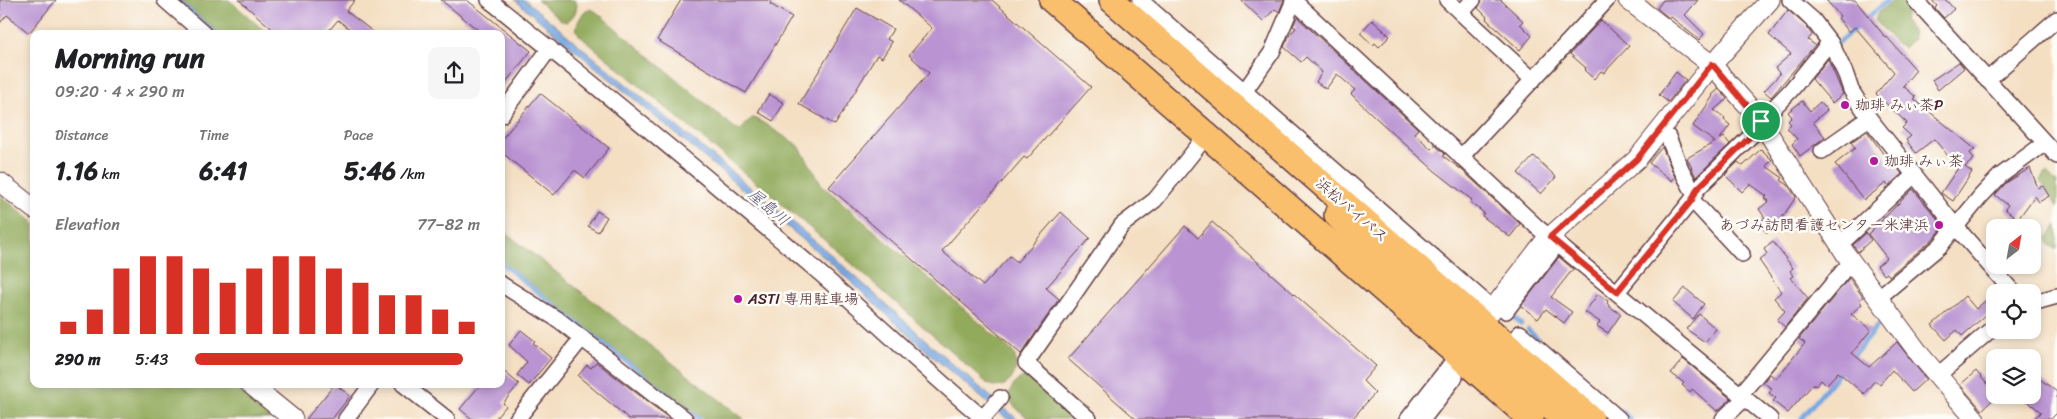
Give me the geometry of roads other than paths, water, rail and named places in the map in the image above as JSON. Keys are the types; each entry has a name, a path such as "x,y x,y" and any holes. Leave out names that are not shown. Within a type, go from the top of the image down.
{"highway":[{"name":"浜松バイパス","path":"1052,0 1207,135 1476,336 1508,346 1591,419"},
{"name":"浜松バイパス","path":"1112,0 1239,99 1264,133 1476,336 1531,419"},
{"path":"1476,336 1489,354 1564,419"}],"street":[{"path":"165,0 199,30"},
{"path":"489,0 550,48 815,269 922,367 984,417 1000,398"},
{"path":"1140,0 1476,336"},
{"path":"1239,99 1272,52 1293,0 1461,157 1554,240 1770,419"},
{"path":"1447,0 1533,80"},
{"path":"1461,13 1472,0"},
{"path":"1461,157 1607,0"},
{"path":"1628,0 1712,64 1762,123 1838,244 1937,376 1975,419"},
{"path":"1408,419 1554,240 1625,171 1660,131 1712,64 1770,0"},
{"path":"1790,0 1812,20 1830,42 1840,60 1851,90 1870,118 1956,227 2006,284"},
{"path":"1914,0 2057,156"},
{"path":"1987,80 2057,19"},
{"path":"1617,292 1693,197 1762,123 1830,42"},
{"path":"505,110 550,48"},
{"path":"1822,151 1870,118"},
{"path":"1660,131 1668,137 1693,197 1742,254"},
{"path":"1090,419 1026,363 1122,225 1155,200 1207,135"},
{"path":"1878,298 1926,259 1956,227 1990,185 2011,167 2045,143"},
{"path":"1838,244 1847,238 1914,175"},
{"path":"0,182 30,206"},
{"path":"1723,419 1844,270 1852,263"},
{"path":"505,286 551,314 685,419"},
{"path":"2041,300 2057,296"},
{"path":"1508,346 1520,333 1619,419"},
{"path":"1937,376 1986,334"},
{"path":"1423,419 1476,336"},
{"path":"521,418 582,338"},
{"path":"255,388 293,419"},
{"path":"346,419 369,388"},
{"path":"408,388 447,419"}],"water":[{"name":"屋島川","path":"515,0 525,0 829,253 949,361 1017,419 1007,419 932,356 825,258"}],"waterway":[{"path":"177,0 211,30"},
{"path":"1865,20 1888,0"},
{"path":"1837,44 1859,25"},
{"path":"505,266 699,419"},
{"path":"1511,315 1521,324"},
{"path":"1851,359 1878,325"},
{"path":"1528,330 1537,338"},
{"path":"1543,343 1572,368"},
{"path":"1801,419 1842,369"},
{"path":"1621,411 1630,419"}],"place":[{"name":"珈琲 みぃ茶P","path":"1845,105"},
{"name":"珈琲 みぃ茶","path":"1874,161"},
{"name":"あづみ訪問看護センター米津浜","path":"1939,225"},
{"name":"ASTI 専用駐車場","path":"738,299"}]}
